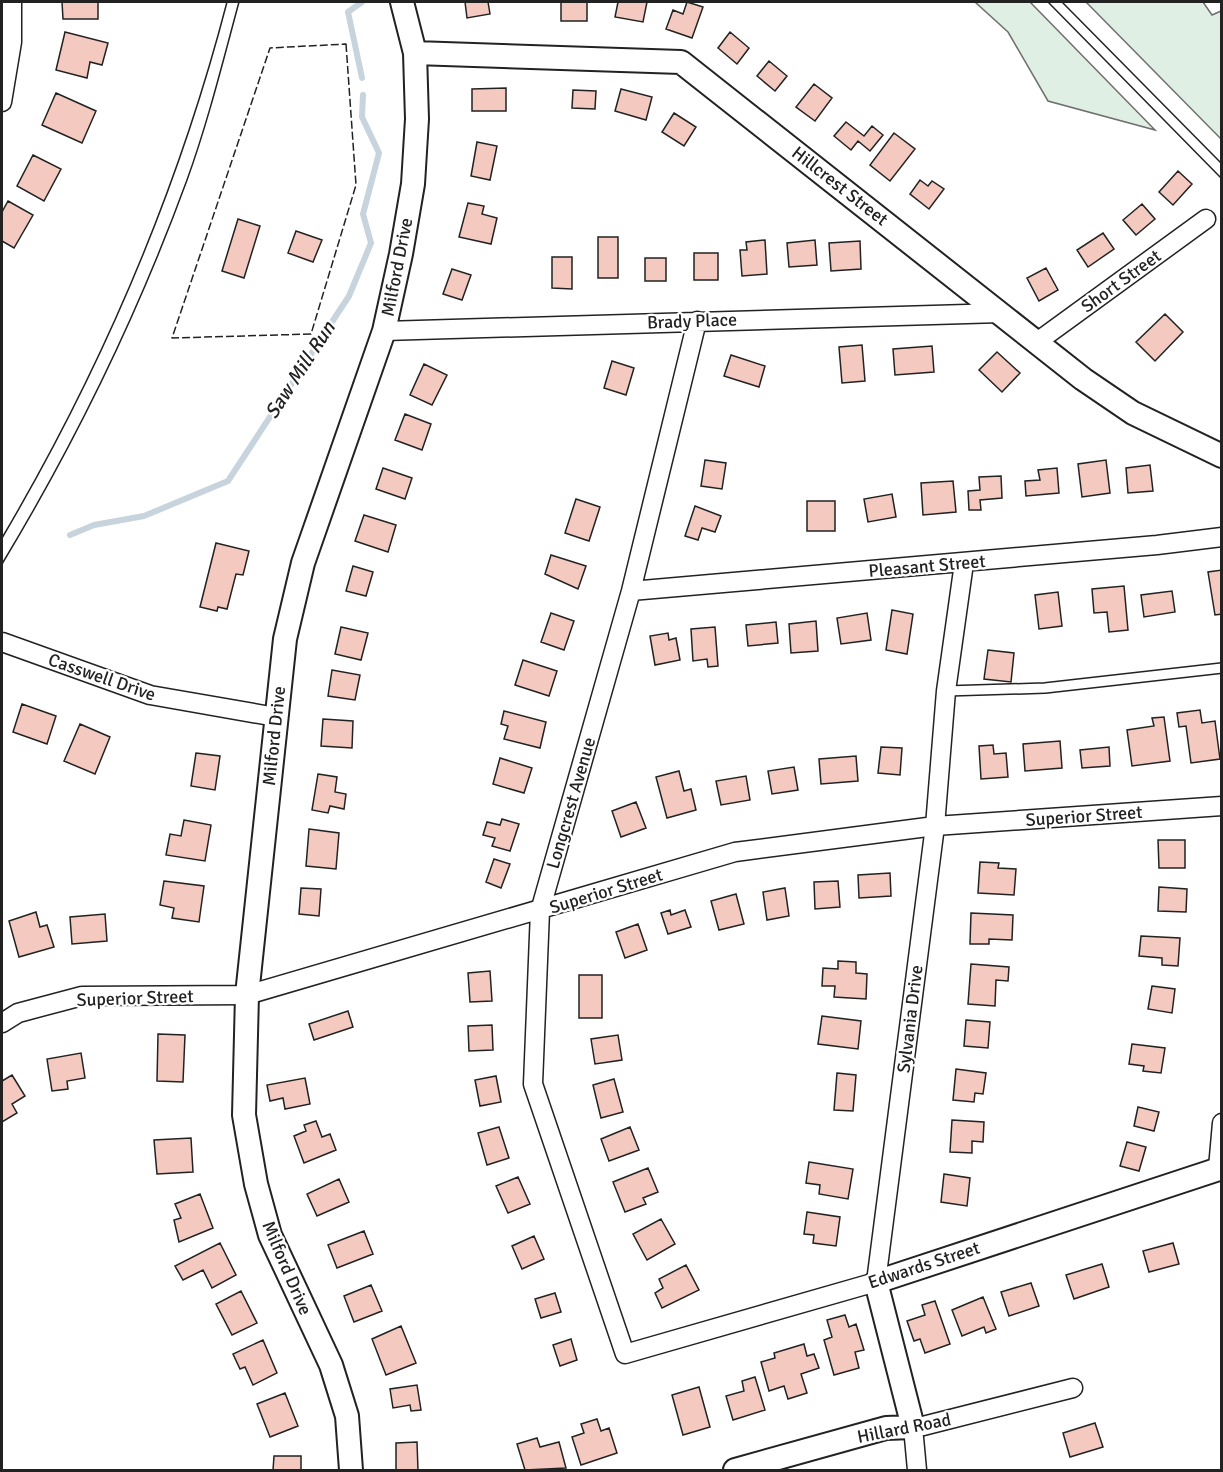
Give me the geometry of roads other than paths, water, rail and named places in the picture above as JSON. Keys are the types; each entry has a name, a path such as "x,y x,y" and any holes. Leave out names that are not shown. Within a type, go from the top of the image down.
{"street":[{"path":"2,102 12,42 12,2"},
{"name":"Milford Drive","path":"351,1470 347,1416 331,1365 270,1235 256,1184 244,1115 247,995 285,639 303,563 384,331 401,254 412,184 417,119 415,53 402,2"},
{"name":"Hillcrest Street","path":"415,53 681,62 1001,312 1083,379 1133,413 1221,456"},
{"name":"Short Street","path":"1037,342 1206,219"},
{"name":"Brady Place","path":"384,331 1001,312"},
{"name":"Longcrest Avenue","path":"625,1354 533,1084 540,911 631,591 697,321"},
{"name":"Pleasant Street","path":"631,591 1221,537"},
{"name":"Sylvania Drive","path":"917,1470 913,1427 876,1282 935,826 946,691 964,562"},
{"name":"Casswell Drive","path":"2,642 150,695 276,717"},
{"name":"Superior Street","path":"2,1023 18,1014 82,996 247,995 735,852 935,826 1221,806"},
{"path":"1220,1168 1221,1123"},
{"name":"Edwards Street","path":"625,1354 876,1282 1220,1168"},
{"name":"Hillard Road","path":"735,1470 886,1428 913,1427 1073,1388"}],"lane":[{"path":"946,691 1045,688 1221,668"}],"waterway":[{"name":"Saw Mill Run","path":"362,2 348,12 362,78"},
{"name":"Saw Mill Run","path":"70,535 94,525 144,516 228,481 349,296 371,243 363,214 379,153 362,117 363,95"}],"tram line":[{"path":"2,538 72,410 133,278 185,142 227,2"},
{"path":"2,564 80,425 148,280 195,158 239,2"},
{"path":"1048,2 1222,179"},
{"path":"1062,2 1222,164"}]}
